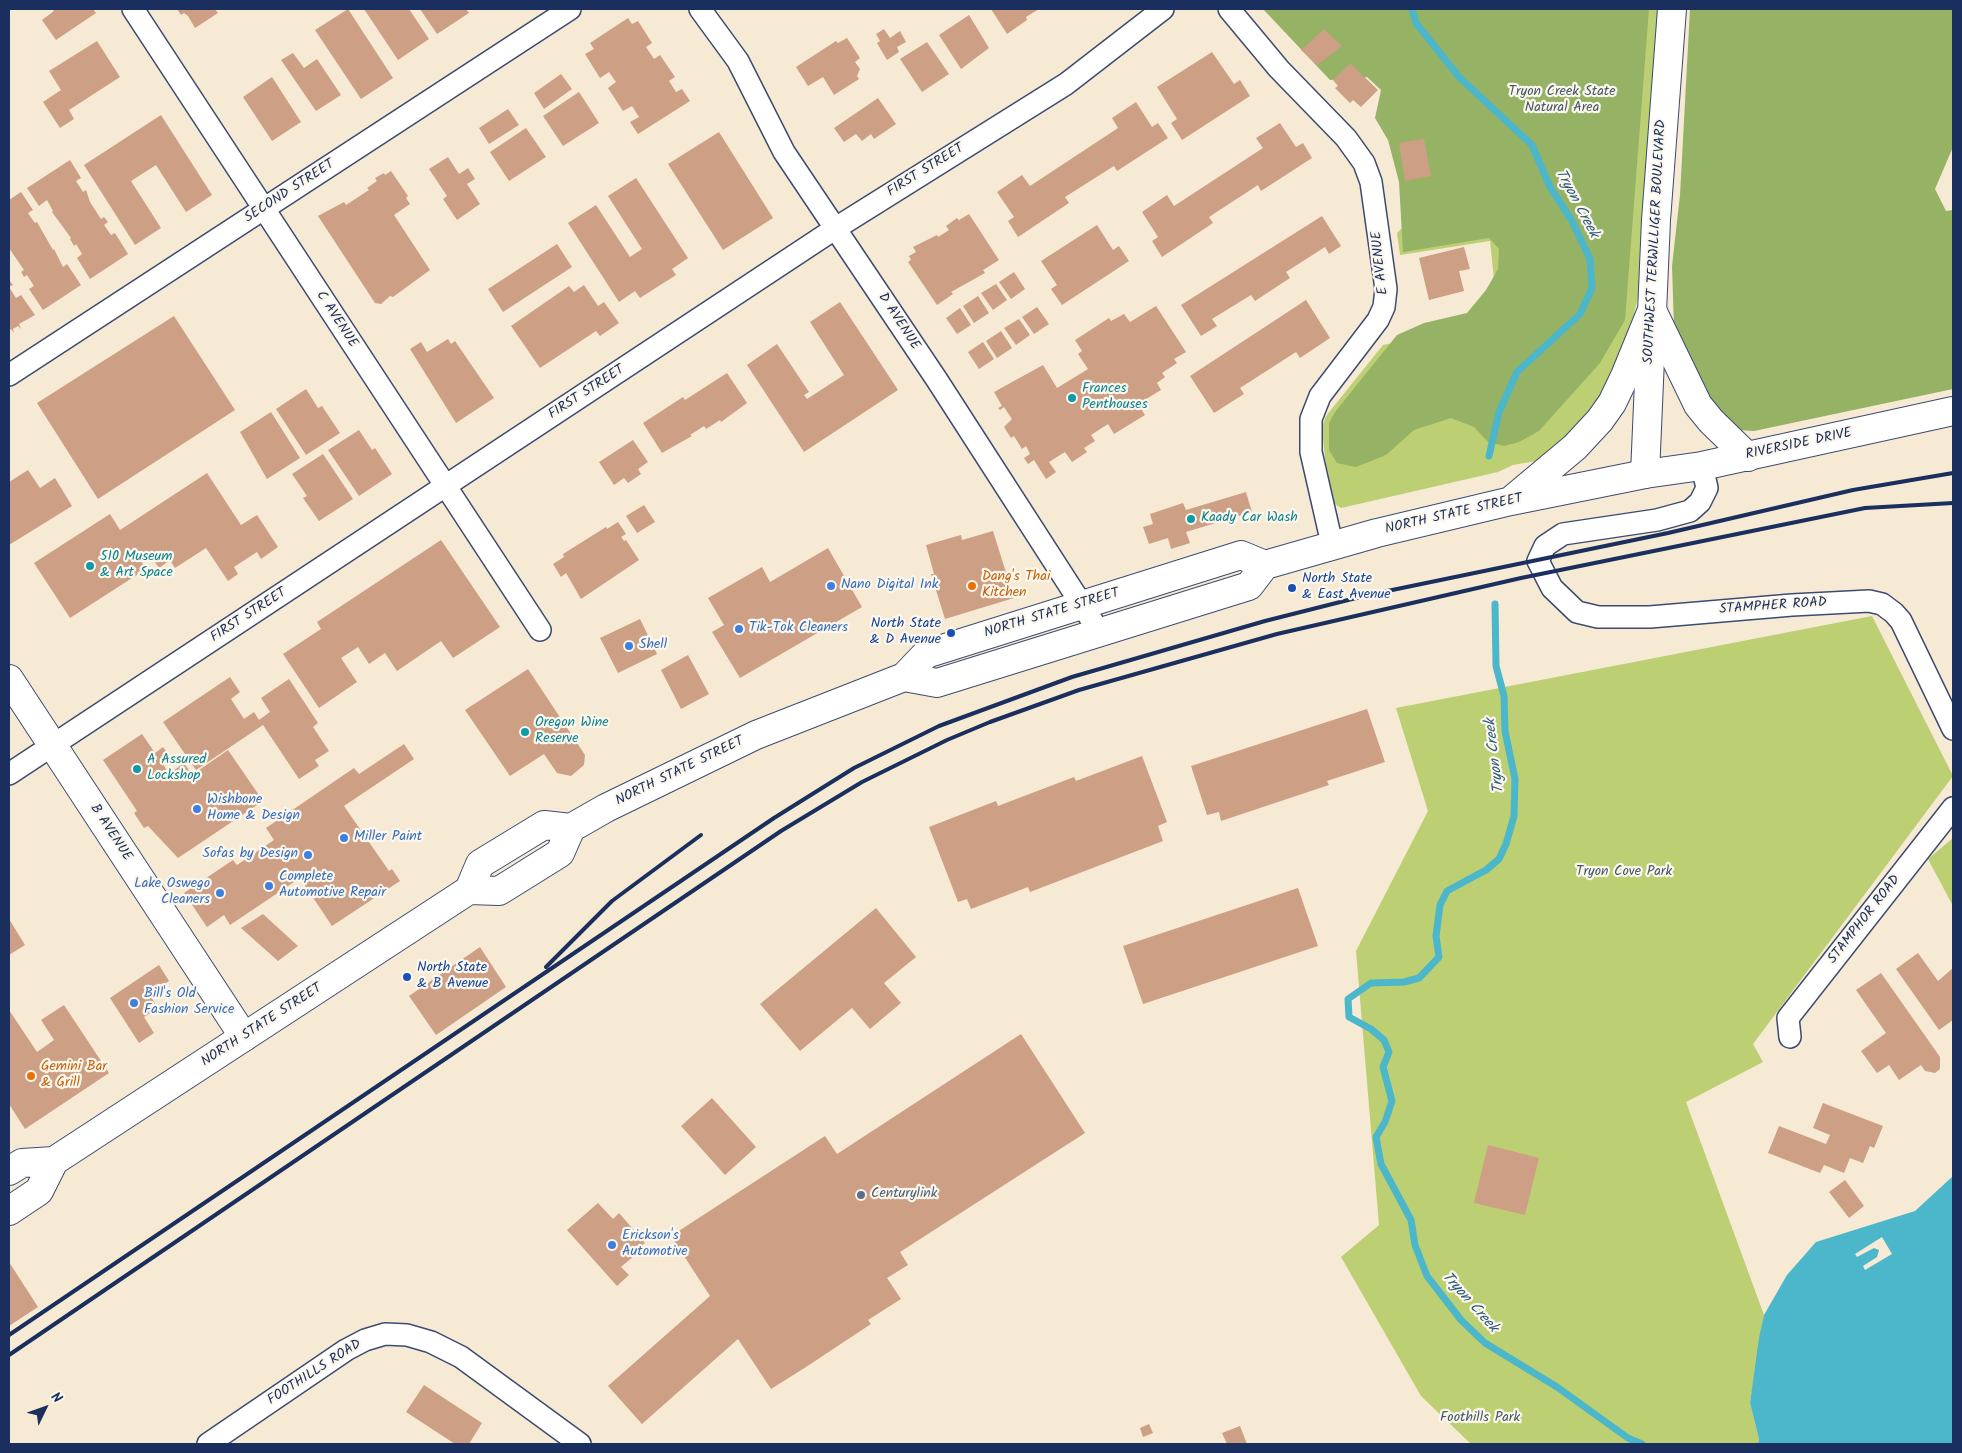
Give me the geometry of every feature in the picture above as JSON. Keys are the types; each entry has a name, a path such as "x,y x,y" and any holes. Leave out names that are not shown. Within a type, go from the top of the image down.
{"main road":[{"name":"SOUTHWEST TERWILLIGER BOULEVARD","path":"1645,474 1656,220 1672,9"},
{"path":"1652,310 1698,405 1710,421 1748,457"},
{"path":"1511,501 1575,447 1600,420 1622,383 1652,310"},
{"name":"RIVERSIDE DRIVE","path":"1645,474 1748,457 1953,411"},
{"name":"NORTH STATE STREET","path":"9,1211 39,1191 54,1162 470,890 480,864 544,825 571,828 667,776 756,735 904,677 926,654 1240,555 1265,564 1332,544 1511,501 1645,474"},
{"path":"904,677 937,683 1249,586 1265,564"},
{"name":"B AVENUE","path":"9,679 244,1037"},
{"path":"9,1171 22,1163 54,1162"}],"street":[{"name":"C AVENUE","path":"132,9 540,630"},
{"name":"SECOND STREET","path":"9,375 570,9"},
{"name":"D AVENUE","path":"700,9 738,61 784,152 836,228 1100,632"},
{"name":"FIRST STREET","path":"9,774 836,228 1066,84 1163,9"},
{"name":"E AVENUE","path":"1229,9 1273,62 1346,138 1364,163 1371,182 1384,266 1386,289 1384,307 1378,320 1320,396 1311,419 1310,432 1313,460 1332,544"},
{"name":"STAMPHER ROAD","path":"1702,466 1707,488 1700,502 1690,511 1657,520 1562,534 1545,546 1540,553 1538,561 1552,588 1577,612 1598,617 1650,617 1860,602 1882,604 1901,621 1953,728"},
{"name":"STAMPHOR ROAD","path":"1790,1037 1788,1018 1953,808"},
{"name":"FOOTHILLS ROAD","path":"208,1444 346,1350 366,1340 386,1334 407,1335 431,1342 461,1357 580,1444"}],"green space":[{"name":"Tryon Creek State Natural Area","path":"1263,9 1649,9 1625,320 1600,363 1539,431 1519,442 1504,446 1488,442 1474,427 1451,418 1414,430 1386,455 1356,467 1337,463 1329,450 1329,423 1335,412 1397,335 1424,323 1467,313 1486,290 1498,269 1499,249 1489,238 1403,252 1399,182 1388,140 1375,118 1381,90 1367,77 1330,80"},
{"name":"Tryon Creek State Natural Area","path":"1375,9 1662,9 1638,297 1628,340 1591,416 1542,460 1513,465 1498,472 1341,508 1335,504 1325,459 1322,427 1326,416 1383,345 1493,322 1495,289 1490,241 1400,255 1397,233 1481,152"},
{"path":"1690,9 1953,9 1953,147 1935,189 1946,211 1953,210 1953,389 1754,431 1737,430 1713,414 1674,327 1672,266 1680,195"},
{"name":"Tryon Cove Park","path":"1872,616 1953,776 1753,1044 1763,1062 1686,1102 1764,1315 1750,1403 1759,1439 1758,1444 1471,1444 1421,1396 1341,1257 1379,1225 1356,951 1428,811 1396,708"},
{"path":"1953,838 1953,906 1928,859"}],"water":[{"path":"1953,1176 1953,1444 1758,1444 1759,1439 1750,1403 1759,1338 1764,1315 1787,1275 1816,1242 1915,1211"}],"pier":[{"path":"1882,1237 1892,1254 1865,1270 1863,1266 1877,1257 1879,1250 1874,1248 1857,1257 1855,1254"}],"building":[{"path":"52,9 93,9 96,13 56,40 42,20 54,11"},
{"path":"177,9 215,9 218,13 195,28 188,16 184,13 181,15"},
{"path":"348,9 393,78 361,99 315,30"},
{"path":"364,9 409,9 429,39 398,60"},
{"path":"420,9 466,9 469,13 437,34"},
{"path":"991,9 1039,9 1026,17 1027,20 1007,34"},
{"path":"969,15 989,48 961,69 939,35"},
{"path":"628,18 632,24 638,21 652,43 646,47 654,59 660,55 675,77 669,81 676,92 682,89 690,101 638,134 630,122 639,117 632,106 623,111 608,88 616,82 609,72 600,78 585,54 594,49 590,43"},
{"path":"884,29 890,38 900,31 906,42 897,47 899,52 887,60 877,43 880,41 876,34"},
{"path":"1324,29 1342,46 1317,65 1301,50"},
{"path":"847,38 860,58 855,62 860,69 857,76 859,79 834,95 823,77 808,86 796,67 836,41 838,43"},
{"path":"97,41 120,77 69,110 74,119 60,128 43,102 61,90 49,71"},
{"path":"927,42 949,74 922,92 900,59"},
{"path":"1212,52 1234,84 1240,80 1250,96 1182,140 1171,123 1177,119 1157,87"},
{"path":"293,53 304,68 317,59 341,95 316,111 281,60"},
{"path":"1350,63 1378,90 1361,107 1353,100 1350,103 1335,88 1338,86 1333,80"},
{"path":"561,74 572,89 544,109 534,93"},
{"path":"272,77 301,122 272,141 243,97"},
{"path":"579,92 599,123 563,146 543,116"},
{"path":"878,98 896,124 874,139 871,134 862,141 856,134 844,142 834,128"},
{"path":"1136,102 1152,127 1158,123 1168,138 1117,171 1114,166 1065,197 1069,203 1018,237 1008,221 1014,217 997,192 1022,175 1030,186 1118,128 1112,118"},
{"path":"508,109 519,125 489,144 479,128"},
{"path":"161,115 212,195 186,212 156,165 131,181 161,228 135,245 84,165"},
{"path":"1280,123 1296,147 1303,143 1312,158 1261,191 1258,185 1209,217 1213,223 1162,257 1152,241 1158,237 1142,212 1167,195 1174,206 1263,148 1256,138"},
{"path":"526,128 546,157 509,181 490,152"},
{"path":"719,132 773,218 723,250 668,164"},
{"path":"1424,139 1431,176 1405,181 1399,143"},
{"path":"448,157 459,174 468,168 475,179 467,184 480,204 457,220 443,199 447,196 429,169"},
{"path":"70,160 81,178 76,181 83,192 86,190 90,202 101,219 104,217 108,222 104,225 111,235 115,233 128,254 90,279 77,258 82,254 76,244 74,246 71,238 52,212 47,200 39,206 27,188"},
{"path":"391,171 408,196 406,198 410,204 394,215 430,270 381,304 375,303 318,216 344,202 346,205 369,190 367,188 377,181 375,178"},
{"path":"636,178 688,258 672,269 676,275 640,298 635,291 619,302 568,223 596,205 630,257 642,249 608,196"},
{"path":"21,192 33,210 28,213 35,223 37,222 63,267 67,264 81,285 43,310 29,289 34,286 27,275 24,277 21,272 24,270 9,248 9,200"},
{"path":"969,214 999,260 983,270 985,273 951,292 953,294 937,305 908,262 911,260 909,256 916,252 913,247 937,235 938,237 949,230 946,226 957,218 961,223 959,220"},
{"path":"1322,216 1341,246 1329,254 1325,247 1286,272 1290,278 1255,301 1251,295 1212,319 1217,326 1201,336 1181,305"},
{"path":"1097,225 1113,250 1119,246 1129,261 1062,305 1051,289 1057,285 1041,261"},
{"path":"557,244 572,267 503,312 488,289"},
{"path":"1464,247 1470,269 1459,271 1464,291 1429,300 1419,258"},
{"path":"1014,272 1025,289 1011,299 999,282"},
{"path":"996,284 1007,300 993,310 981,293"},
{"path":"584,285 598,306 604,302 619,323 600,336 596,331 540,368 511,326 569,286 574,292"},
{"path":"9,287 16,298 21,295 35,315 19,324 21,329 18,326 13,329 14,333 11,329 9,331"},
{"path":"978,296 989,313 974,323 963,306"},
{"path":"1306,300 1330,338 1300,358 1296,352 1240,388 1244,394 1214,413 1190,376"},
{"path":"840,302 898,390 804,452 747,365 777,344 809,392 804,395 807,399 844,375 810,322"},
{"name":"Frances Penthouses","path":"1156,306 1186,352 1174,359 1177,363 1162,373 1165,377 1157,383 1161,390 1138,404 1145,415 1114,434 1108,424 1091,435 1095,441 1084,448 1087,452 1072,462 1065,452 1049,462 1056,472 1046,479 1034,460 1028,464 1024,458 1030,454 1026,446 1022,449 1014,436 1011,438 1004,427 1012,419 1004,407 1000,410 998,408 1002,406 994,392 1043,365 1057,388 1088,369 1078,354 1082,351 1075,340 1109,318 1111,321 1124,314 1130,322"},
{"path":"1037,307 1049,324 1034,334 1022,317"},
{"path":"960,308 971,325 957,334 946,318"},
{"path":"174,316 235,410 98,499 37,403"},
{"path":"1019,319 1030,335 1016,345 1004,328"},
{"path":"1001,331 1012,348 997,358 986,341"},
{"path":"448,339 451,344 455,341 494,398 456,423 410,349 421,342 427,352"},
{"path":"983,342 994,359 979,369 968,352"},
{"path":"727,373 747,403 721,422 720,420 706,429 704,426 690,435 692,436 662,453 643,423 683,397 685,400"},
{"path":"306,389 318,408 322,406 340,433 306,455 276,409"},
{"path":"271,412 300,458 267,479 240,432"},
{"path":"359,430 372,450 375,448 392,474 359,496 328,450"},
{"path":"633,440 648,462 638,469 641,474 628,483 624,478 614,485 599,462"},
{"path":"323,454 353,499 319,521 303,498 307,496 292,474"},
{"path":"28,470 40,488 55,478 72,506 9,545 9,482"},
{"path":"207,473 241,525 257,515 278,547 261,559 257,552 234,567 238,574 228,581 206,548 175,568 170,560 159,568 148,552 139,558 146,569 70,618 34,563 110,514 120,530"},
{"name":"Kaady Car Wash","path":"1246,492 1252,512 1186,532 1190,543 1171,549 1168,538 1149,544 1143,527 1153,524 1150,514 1183,503 1186,510"},
{"path":"644,505 655,522 637,533 626,516"},
{"path":"618,522 626,534 621,537 624,541 626,540 639,560 581,599 566,573 561,577 553,564 564,557 563,554 606,527 607,529"},
{"name":"Dang's Thai Kitchen","path":"993,531 1014,598 945,619 931,574 934,574 926,545 961,535 962,540"},
{"path":"441,540 500,627 453,658 441,641 397,671 385,653 369,664 358,647 341,658 357,682 319,708 283,654 321,629 317,622"},
{"path":"828,548 862,607 740,678 712,632 724,625 708,598 762,567 770,582"},
{"name":"Shell","path":"640,619 657,654 618,673 600,638"},
{"path":"688,655 709,694 681,709 661,670"},
{"name":"Oregon Wine Reserve","path":"528,669 585,755 584,765 571,776 557,773 544,754 510,776 465,710"},
{"path":"230,677 240,692 231,699 244,719 254,712 259,720 270,712 261,698 289,679 318,723 313,727 329,751 315,760 319,766 299,779 263,725 196,770 163,722"},
{"path":"1367,709 1385,762 1327,781 1329,785 1221,821 1219,812 1207,815 1191,766"},
{"path":"142,734 155,753 163,747 172,759 163,764 169,774 184,763 192,775 228,750 263,801 178,858 148,826 144,828 134,813 137,811 103,760"},
{"path":"404,744 414,759 344,806 389,871 392,869 400,881 332,926 300,878 230,925 224,915 207,927 184,893 233,860 237,865 274,840 266,828 354,768 359,774"},
{"path":"1142,756 1167,822 1158,826 1163,841 1030,892 1028,887 971,909 967,899 958,902 929,827 996,801 998,806 1074,777 1076,781"},
{"path":"1298,888 1318,946 1143,1004 1123,946"},
{"path":"876,908 916,957 884,983 901,1003 870,1029 852,1008 800,1051 760,1004"},
{"path":"263,914 298,946 278,961 241,928"},
{"path":"9,919 25,945 9,955"},
{"path":"480,947 506,987 436,1035 409,996"},
{"path":"1918,953 1938,981 1953,968 1953,1020 1939,1030 1896,969"},
{"name":"Bill's Old Fashion Service","path":"159,965 169,981 149,994 158,1008 144,1017 154,1033 139,1043 110,998"},
{"path":"1881,973 1940,1057 1940,1069 1935,1073 1925,1071 1921,1065 1899,1080 1889,1065 1877,1073 1861,1051 1886,1033 1856,990"},
{"path":"64,1005 109,1073 25,1129 9,1104 9,1010 37,1052 54,1040 41,1020"},
{"name":"Centurylink","path":"1021,1034 1085,1133 900,1252 908,1265 887,1278 901,1299 868,1320 871,1324 806,1367 771,1389 738,1339 642,1424 608,1386 710,1296 671,1236 825,1136 837,1154"},
{"path":"712,1098 756,1147 725,1175 681,1126"},
{"path":"1823,1103 1883,1126 1874,1148 1870,1146 1863,1163 1850,1158 1844,1173 1824,1165 1820,1173 1768,1153 1779,1126 1826,1144 1830,1135 1813,1128"},
{"path":"1488,1145 1539,1158 1525,1215 1474,1203"},
{"path":"1845,1180 1864,1206 1849,1218 1829,1192"},
{"name":"Erickson's Automotive","path":"598,1203 613,1219 619,1213 645,1243 639,1248 641,1250 621,1267 629,1275 617,1286 567,1230"},
{"path":"9,1262 38,1307 9,1326"},
{"path":"424,1385 482,1423 469,1444 455,1444 406,1412"},
{"path":"1149,1424 1153,1433 1143,1437 1140,1428"},
{"path":"1240,1426 1247,1444 1227,1444 1222,1433"}],"waterway":[{"name":"Tryon Creek","path":"1412,9 1416,23 1459,77 1532,145 1550,187 1572,221 1590,259 1592,288 1580,314 1517,372 1499,412 1489,456"},
{"name":"Tryon Creek","path":"1495,604 1496,666 1504,696 1505,731 1515,779 1514,816 1506,844 1499,859 1486,870 1447,891 1440,905 1436,936 1439,957 1419,978 1404,982 1371,983 1348,999 1349,1017 1371,1029 1384,1040 1389,1052 1383,1067 1392,1101 1385,1122 1376,1137 1381,1164 1411,1220 1415,1245 1427,1276 1461,1320 1485,1343 1557,1387 1628,1438 1642,1444"}],"railway":[{"path":"9,1335 774,818 854,768 939,726 1072,677 1265,621 1368,595 1668,533 1853,490 1953,473"},
{"path":"9,1355 781,831 862,782 947,740 990,722 1079,690 1277,634 1521,578 1865,508 1953,503"},
{"path":"546,967 612,901 701,835"}],"place":[{"name":"Frances Penthouses","path":"1072,398"},
{"name":"Kaady Car Wash","path":"1191,519"},
{"name":"510 Museum & Art Space","path":"90,566"},
{"name":"Nano Digital Ink","path":"831,586"},
{"name":"Dang's Thai Kitchen","path":"972,586"},
{"name":"North State & East Avenue","path":"1292,588"},
{"name":"Tik-Tok Cleaners","path":"739,629"},
{"name":"North State & D Avenue","path":"951,633"},
{"name":"Shell","path":"629,646"},
{"name":"Oregon Wine Reserve","path":"525,732"},
{"name":"A Assured Lockshop","path":"137,769"},
{"name":"Wishbone Home & Design","path":"197,809"},
{"name":"Miller Paint","path":"344,838"},
{"name":"Sofas by Design","path":"308,855"},
{"name":"Complete Automotive Repair","path":"269,886"},
{"name":"Lake Oswego Cleaners","path":"220,893"},
{"name":"North State & B Avenue","path":"407,977"},
{"name":"Bill's Old Fashion Service","path":"134,1003"},
{"name":"Gemini Bar & Grill","path":"31,1076"},
{"name":"Centurylink","path":"861,1195"},
{"name":"Erickson's Automotive","path":"612,1245"}],"park label":[{"name":"Foothills Park","path":"1480,1419"}]}
